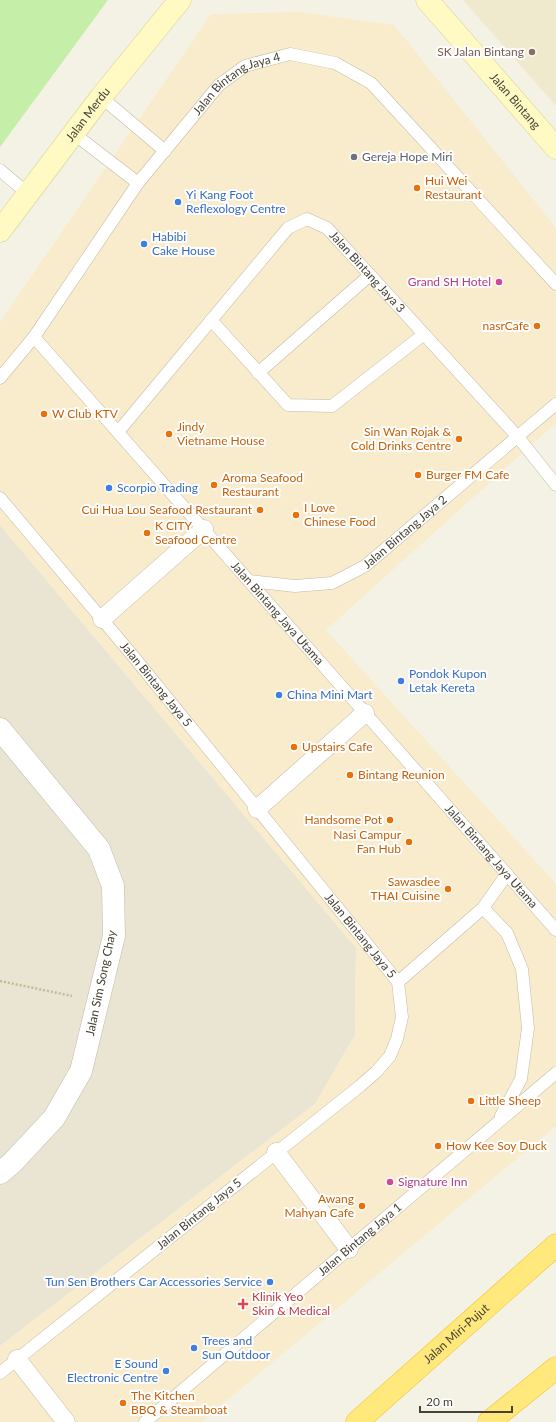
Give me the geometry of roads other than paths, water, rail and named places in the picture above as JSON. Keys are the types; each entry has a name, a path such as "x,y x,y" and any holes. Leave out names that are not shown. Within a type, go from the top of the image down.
{"highway":[{"name":"Jalan Miri-Pujut","path":"357,1422 556,1245"},
{"path":"489,1422 556,1368"}],"main road":[{"name":"Jalan Merdu","path":"0,231 27,193 101,97 180,0"},
{"name":"Jalan Bintang","path":"427,0 556,148"}],"street":[{"path":"102,619 204,529"},
{"path":"257,809 365,713"},
{"name":"Jalan Sim Song Chay","path":"0,729 99,849 113,886 114,936 81,1071 54,1118 12,1163 0,1173"},
{"path":"276,1152 349,1249"},
{"path":"17,1359 66,1422"}],"lane":[{"name":"Jalan Bintang Jaya 4","path":"34,336 138,183 219,85 245,66 290,54 335,63 371,83 556,284"},
{"path":"101,97 165,150"},
{"path":"73,133 138,183"},
{"path":"0,170 27,193"},
{"name":"Jalan Bintang Jaya 3","path":"118,432 288,228 307,219 327,228 518,437 556,485"},
{"path":"258,372 370,275"},
{"path":"211,320 288,405 332,406 424,334"},
{"path":"0,378 34,336"},
{"name":"Jalan Bintang Jaya Utama","path":"34,336 556,930"},
{"name":"Jalan Bintang Jaya 2","path":"249,581 295,586 332,583 365,566 556,404"},
{"name":"Jalan Bintang Jaya 5","path":"0,498 102,619 398,982 402,1017 397,1039 390,1056 376,1072 0,1373"},
{"path":"398,982 483,908 507,874"},
{"path":"483,908 507,933 522,970 528,1028 521,1079 497,1124"},
{"name":"Jalan Bintang Jaya 1","path":"145,1422 556,1073"}],"place":[{"name":"SK Jalan Bintang","path":"532,52"},
{"name":"Gereja Hope Miri","path":"354,157"},
{"name":"Hui Wei Restaurant","path":"417,188"},
{"name":"Yi Kang Foot Reflexology Centre","path":"178,202"},
{"name":"Habibi Cake House","path":"144,244"},
{"name":"Grand SH Hotel","path":"499,282"},
{"name":"nasrCafe","path":"537,326"},
{"name":"W Club KTV","path":"44,414"},
{"name":"Jindy Vietname House","path":"169,434"},
{"name":"Sin Wan Rojak & Cold Drinks Centre","path":"459,439"},
{"name":"Burger FM Cafe","path":"418,475"},
{"name":"Aroma Seafood Restaurant","path":"214,485"},
{"name":"Scorpio Trading","path":"109,488"},
{"name":"Cui Hua Lou Seafood Restaurant","path":"260,510"},
{"name":"I Love Chinese Food","path":"296,515"},
{"name":"K CITY Seafood Centre","path":"147,533"},
{"name":"Pondok Kupon Letak Kereta","path":"401,681"},
{"name":"China Mini Mart","path":"279,695"},
{"name":"Upstairs Cafe","path":"294,747"},
{"name":"Bintang Reunion","path":"350,775"},
{"name":"Handsome Pot","path":"390,820"},
{"name":"Nasi Campur Fan Hub","path":"409,842"},
{"name":"Sawasdee THAI Cuisine","path":"448,889"},
{"name":"Little Sheep","path":"471,1101"},
{"name":"How Kee Soy Duck","path":"438,1146"},
{"name":"Signature Inn","path":"390,1182"},
{"name":"Awang Mahyan Cafe","path":"362,1206"},
{"name":"Tun Sen Brothers Car Accessories Service","path":"270,1282"},
{"name":"Klinik Yeo Skin & Medical","path":"243,1304"},
{"name":"Trees and Sun Outdoor","path":"194,1348"},
{"name":"E Sound Electronic Centre","path":"166,1371"},
{"name":"The Kitchen BBQ & Steamboat","path":"123,1403"}]}
